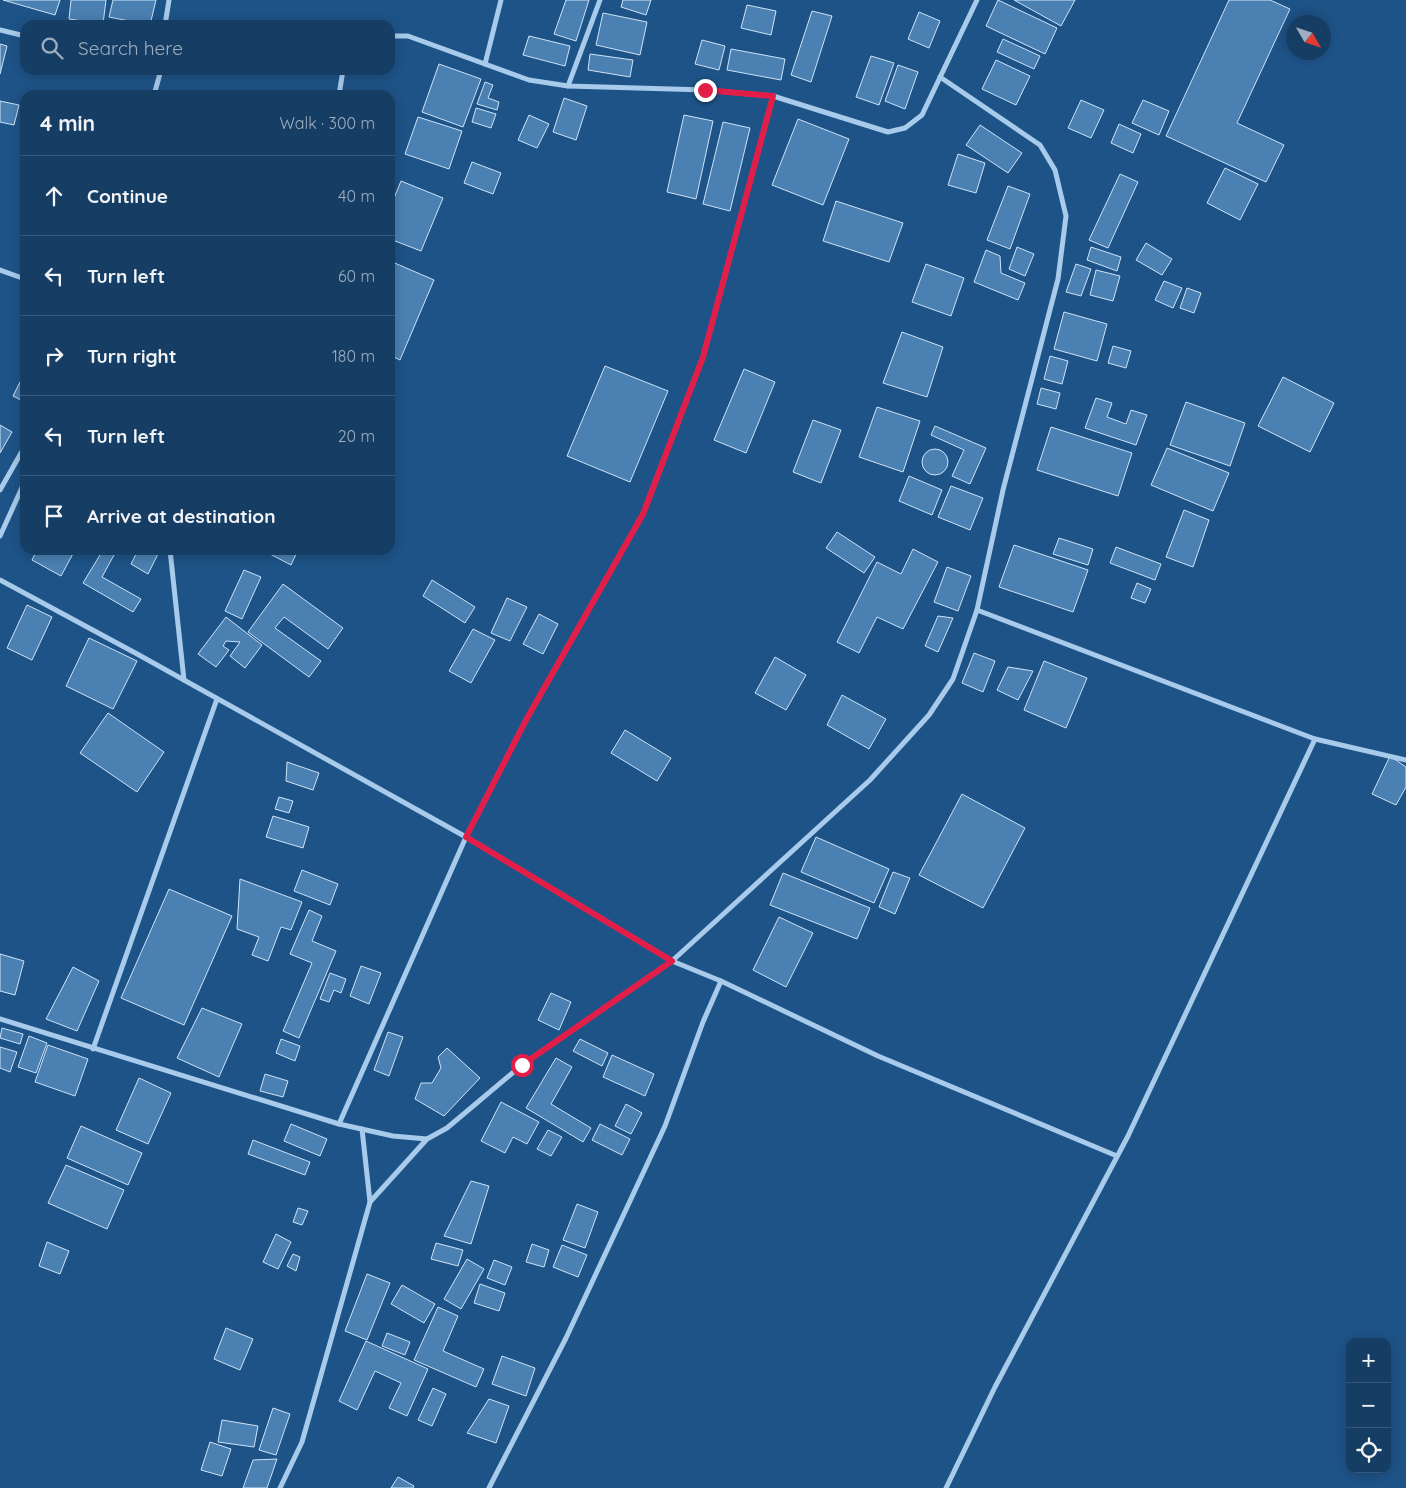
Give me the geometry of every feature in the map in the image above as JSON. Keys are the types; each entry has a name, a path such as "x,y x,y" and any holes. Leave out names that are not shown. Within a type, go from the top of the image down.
{"street":[{"path":"166,20 169,0"},
{"path":"485,64 501,0"},
{"path":"568,86 600,0"},
{"path":"395,36 408,36 529,80 568,86 705,90 773,96 888,132 905,128 922,115 977,0"},
{"path":"0,30 20,35"},
{"path":"156,90 160,75"},
{"path":"340,90 342,75"},
{"path":"370,1202 427,1139 447,1128 522,1065 672,961 870,780 930,715 953,679 977,610 1003,490 1058,279 1066,216 1055,170 1040,145 940,77"},
{"path":"338,1124 466,837 526,720 643,514 703,357 773,96"},
{"path":"0,270 20,278"},
{"path":"0,490 20,455"},
{"path":"0,536 20,492"},
{"path":"171,555 184,680"},
{"path":"0,580 466,837 672,961 721,980 878,1056 1117,1156"},
{"path":"977,610 1315,739 1406,760"},
{"path":"93,1048 217,699"},
{"path":"946,1488 995,1387 1128,1136 1315,739"},
{"path":"489,1488 566,1338 665,1126 703,1022 721,980"},
{"path":"0,1019 338,1124 393,1136 427,1139"},
{"path":"280,1488 302,1442 370,1202 362,1129"}],"building":[{"path":"3,0 60,0 55,15"},
{"path":"71,0 106,0 104,20 69,19"},
{"path":"113,0 156,0 151,20 124,20 109,17"},
{"path":"566,0 589,0 576,41 554,34"},
{"path":"623,0 651,0 646,15 621,7"},
{"path":"998,0 1057,28 1045,54 986,26"},
{"path":"1014,0 1075,0 1061,26"},
{"path":"1229,0 1270,0 1290,9 1237,123 1284,145 1266,182 1166,136"},
{"path":"747,5 776,11 771,35 741,28"},
{"path":"812,11 832,16 811,82 791,75"},
{"path":"919,12 940,21 929,48 908,39"},
{"path":"603,13 647,22 640,55 596,45"},
{"path":"529,36 570,46 565,66 523,55"},
{"path":"1003,39 1040,56 1034,69 997,52"},
{"path":"702,40 725,46 719,70 695,64"},
{"path":"0,44 7,46 0,74"},
{"path":"731,49 785,59 781,80 727,70"},
{"path":"590,54 633,60 630,77 588,70"},
{"path":"871,56 894,63 879,105 856,97"},
{"path":"996,60 1030,76 1016,105 982,89"},
{"path":"439,64 481,79 463,127 422,112"},
{"path":"898,65 918,72 905,109 885,101"},
{"path":"485,82 493,85 488,98 499,102 497,110 477,104"},
{"path":"564,98 587,106 576,140 553,132"},
{"path":"1081,100 1104,110 1091,138 1068,128"},
{"path":"1143,100 1169,111 1159,135 1132,123"},
{"path":"0,101 19,105 14,125 0,122"},
{"path":"476,108 496,114 491,128 472,122"},
{"path":"529,115 549,124 537,148 518,140"},
{"path":"684,115 713,121 696,199 667,192"},
{"path":"418,117 462,131 449,169 405,154"},
{"path":"798,119 849,139 823,205 772,185"},
{"path":"723,122 750,128 730,211 703,204"},
{"path":"1119,124 1141,134 1133,153 1111,143"},
{"path":"980,125 1022,153 1008,173 966,145"},
{"path":"958,154 985,163 976,193 948,185"},
{"path":"472,162 501,173 493,194 464,183"},
{"path":"1225,168 1258,184 1240,220 1207,203"},
{"path":"1120,174 1138,182 1108,248 1089,240"},
{"path":"401,181 443,198 421,251 395,241 395,196"},
{"path":"1008,186 1030,194 1010,249 987,240"},
{"path":"836,201 903,223 889,262 823,241"},
{"path":"1146,243 1172,259 1162,275 1136,260"},
{"path":"1017,247 1034,254 1025,276 1009,269"},
{"path":"1091,247 1121,257 1117,271 1087,260"},
{"path":"986,250 1000,256 1001,273 1025,283 1018,300 974,282"},
{"path":"395,263 434,280 400,360 395,358"},
{"path":"926,264 964,278 951,316 912,302"},
{"path":"1076,264 1091,269 1081,296 1066,292"},
{"path":"1096,270 1120,276 1113,301 1090,295"},
{"path":"1164,281 1182,288 1173,308 1155,300"},
{"path":"1187,288 1201,293 1194,313 1180,308"},
{"path":"1064,312 1107,324 1097,361 1054,349"},
{"path":"902,332 943,347 927,397 883,383"},
{"path":"1113,346 1131,351 1126,368 1108,363"},
{"path":"1050,356 1068,361 1062,384 1044,379"},
{"path":"605,366 668,391 630,482 567,456"},
{"path":"744,369 775,382 746,453 714,440"},
{"path":"1283,377 1334,403 1310,452 1258,426"},
{"path":"20,382 20,400 13,396"},
{"path":"1041,388 1060,393 1056,409 1037,404"},
{"path":"1096,398 1112,403 1107,417 1126,424 1131,410 1147,415 1136,445 1085,428"},
{"path":"1186,402 1245,423 1230,466 1170,445"},
{"path":"877,407 920,421 903,472 859,457"},
{"path":"813,420 841,430 821,483 793,472"},
{"path":"0,425 12,432 0,453"},
{"path":"935,426 986,448 970,484 952,476 964,450 931,435"},
{"path":"1051,427 1132,453 1118,496 1037,470"},
{"path":"1167,448 1229,473 1213,511 1151,485"},
{"path":"935,449 944,453 948,462 944,471 935,475 926,471 922,462 926,453"},
{"path":"909,476 942,490 932,515 899,501"},
{"path":"951,486 983,498 970,530 938,517"},
{"path":"1184,510 1209,520 1193,567 1166,557"},
{"path":"837,532 875,557 864,573 826,548"},
{"path":"1059,538 1093,549 1088,565 1053,554"},
{"path":"1014,545 1088,570 1073,612 999,587"},
{"path":"1116,547 1161,564 1155,580 1110,563"},
{"path":"913,549 938,562 903,629 877,617 859,653 837,642 877,562 901,574"},
{"path":"34,555 72,555 61,576 32,560"},
{"path":"100,555 114,555 102,577 141,599 133,612 83,583"},
{"path":"136,555 158,555 148,574 131,564"},
{"path":"272,555 296,555 291,565"},
{"path":"947,567 971,576 958,611 934,602"},
{"path":"244,570 261,577 242,619 225,611"},
{"path":"432,580 475,607 465,623 423,596"},
{"path":"1137,583 1151,589 1145,603 1131,598"},
{"path":"283,584 343,628 328,649 284,617 275,628 321,661 309,677 248,632"},
{"path":"507,598 527,607 510,641 491,633"},
{"path":"27,605 52,617 32,660 7,648"},
{"path":"539,614 558,624 543,654 523,644"},
{"path":"938,616 953,618 938,652 925,646"},
{"path":"226,617 262,645 245,668 230,656 240,642 226,641 223,646 229,650 216,667 198,654"},
{"path":"473,629 495,640 471,683 449,671"},
{"path":"89,638 137,661 113,709 66,686"},
{"path":"974,653 995,661 983,692 962,683"},
{"path":"775,657 806,675 786,710 755,693"},
{"path":"1044,661 1087,678 1066,728 1024,710"},
{"path":"1008,667 1033,671 1018,700 997,690"},
{"path":"842,695 886,719 869,749 827,725"},
{"path":"108,713 164,752 137,792 80,753"},
{"path":"625,730 671,758 657,781 611,753"},
{"path":"1390,756 1406,767 1406,787 1396,805 1372,794"},
{"path":"287,762 319,773 313,790 286,781"},
{"path":"962,794 1025,828 983,908 919,875"},
{"path":"279,797 293,801 289,813 275,809"},
{"path":"273,816 309,827 303,848 266,837"},
{"path":"816,837 889,869 874,903 801,872"},
{"path":"302,870 338,884 330,905 294,891"},
{"path":"893,872 910,878 895,914 879,907"},
{"path":"783,873 870,908 857,939 770,905"},
{"path":"240,879 302,902 291,930 281,927 268,961 252,955 259,937 237,929"},
{"path":"169,889 232,916 184,1025 121,998"},
{"path":"309,910 322,916 312,941 336,951 299,1038 283,1031 312,963 290,954"},
{"path":"779,917 813,933 786,987 753,970"},
{"path":"0,954 24,961 15,995 0,991"},
{"path":"361,966 381,973 369,1004 350,996"},
{"path":"73,967 99,981 77,1031 46,1019"},
{"path":"330,973 346,979 341,993 334,990 329,1002 320,999"},
{"path":"551,993 571,1002 559,1030 538,1020"},
{"path":"202,1008 242,1024 219,1077 177,1058"},
{"path":"2,1028 23,1034 20,1044 0,1038"},
{"path":"388,1032 403,1037 389,1076 374,1070"},
{"path":"29,1036 47,1043 36,1073 18,1067"},
{"path":"281,1039 300,1046 295,1061 276,1053"},
{"path":"580,1039 608,1053 602,1066 573,1051"},
{"path":"48,1045 88,1059 75,1096 35,1082"},
{"path":"0,1047 17,1052 10,1072 0,1068"},
{"path":"447,1048 480,1078 444,1116 415,1099 421,1083 432,1083 441,1068 438,1057"},
{"path":"612,1055 654,1074 645,1096 603,1077"},
{"path":"556,1058 572,1067 551,1104 591,1128 583,1142 526,1108"},
{"path":"265,1074 288,1081 283,1097 260,1091"},
{"path":"139,1078 171,1093 148,1144 116,1130"},
{"path":"501,1102 539,1122 527,1144 513,1137 505,1153 481,1141"},
{"path":"626,1104 642,1113 631,1134 615,1126"},
{"path":"291,1124 327,1139 320,1156 284,1141"},
{"path":"600,1124 630,1139 622,1155 592,1140"},
{"path":"81,1126 142,1153 128,1185 67,1158"},
{"path":"548,1130 562,1137 551,1156 537,1149"},
{"path":"253,1140 310,1162 305,1175 248,1154"},
{"path":"66,1165 124,1190 107,1229 48,1203"},
{"path":"471,1181 489,1186 471,1244 444,1236"},
{"path":"577,1204 598,1212 585,1248 563,1240"},
{"path":"298,1208 308,1211 302,1225 293,1222"},
{"path":"276,1234 291,1242 278,1269 263,1262"},
{"path":"47,1242 69,1251 60,1274 39,1266"},
{"path":"436,1243 463,1250 458,1266 431,1259"},
{"path":"532,1244 549,1250 544,1267 526,1262"},
{"path":"562,1245 587,1255 578,1277 553,1267"},
{"path":"293,1254 300,1257 296,1271 287,1266"},
{"path":"467,1259 484,1269 461,1309 444,1299"},
{"path":"494,1260 512,1267 505,1285 487,1278"},
{"path":"367,1274 390,1283 367,1340 345,1331"},
{"path":"480,1284 505,1293 499,1311 474,1303"},
{"path":"402,1285 435,1304 424,1323 391,1304"},
{"path":"438,1307 458,1316 443,1351 484,1369 476,1387 414,1360"},
{"path":"226,1328 253,1339 240,1370 214,1359"},
{"path":"387,1333 410,1342 405,1355 382,1346"},
{"path":"366,1341 428,1369 407,1416 389,1408 401,1383 375,1371 357,1410 339,1401"},
{"path":"502,1356 535,1368 526,1396 492,1384"},
{"path":"433,1388 446,1394 432,1426 418,1420"},
{"path":"489,1399 509,1406 496,1443 467,1433"},
{"path":"273,1408 290,1414 276,1455 259,1450"},
{"path":"222,1420 258,1426 254,1447 218,1442"},
{"path":"210,1442 231,1449 222,1476 201,1470"},
{"path":"277,1459 267,1488 243,1488 253,1460"},
{"path":"398,1477 414,1486 413,1488 391,1488"}],"route":[{"path":"522,1065 672,961 466,837 526,720 643,514 703,357 773,96 705,90"}]}
